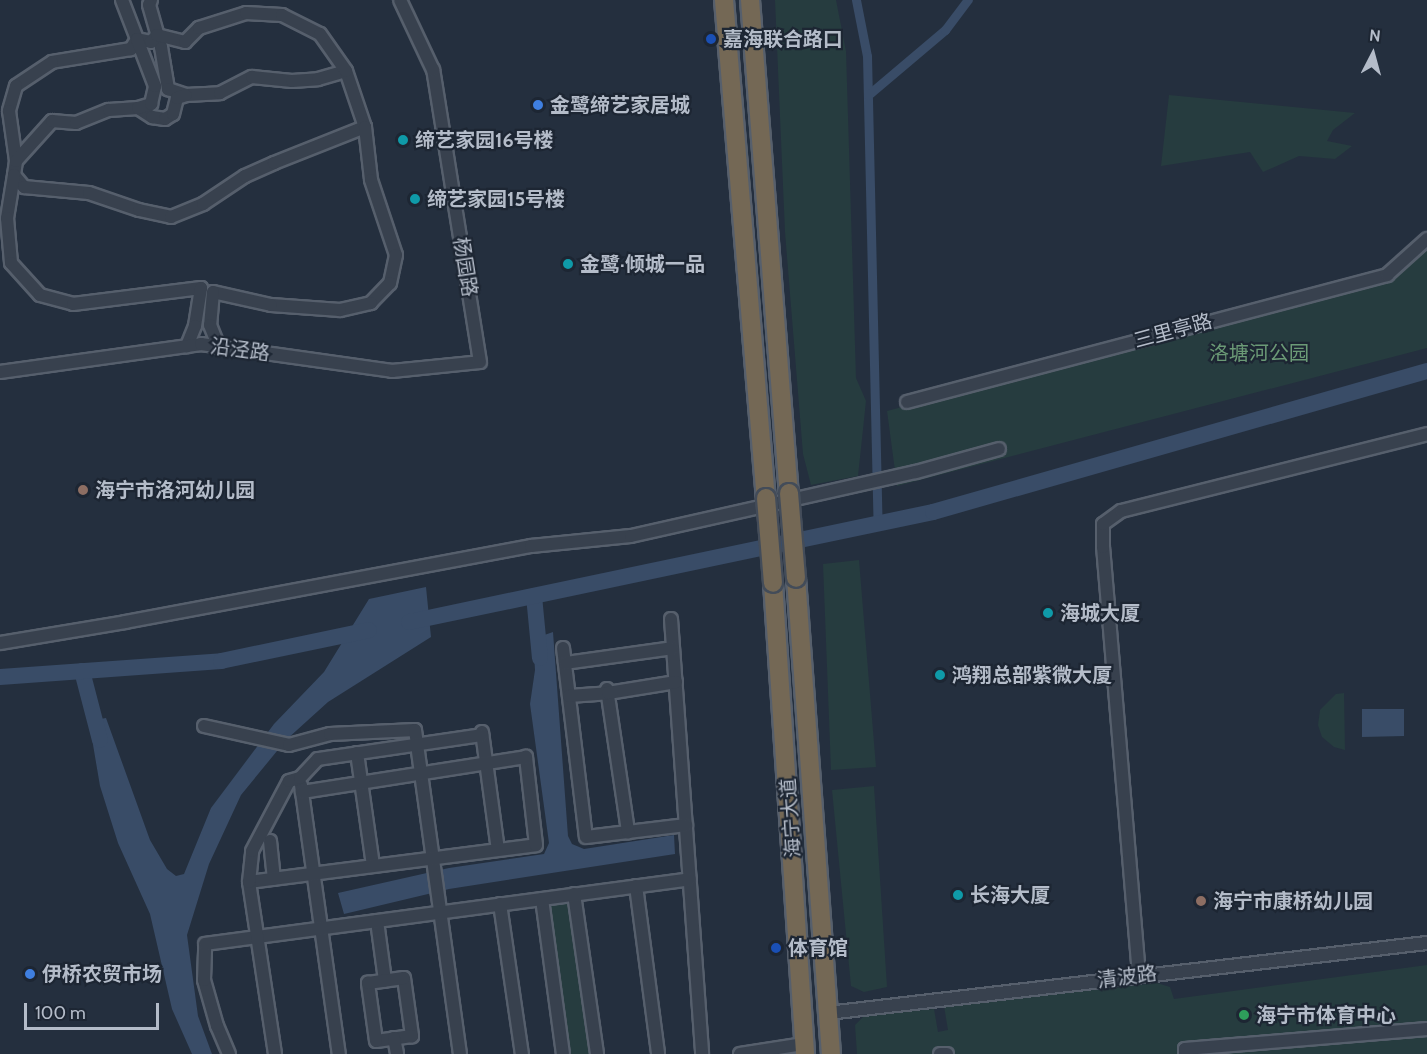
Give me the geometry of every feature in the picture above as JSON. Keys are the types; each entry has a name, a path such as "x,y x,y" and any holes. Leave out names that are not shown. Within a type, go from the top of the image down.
{"highway":[{"name":"海宁大道","path":"724,0 773,583 804,1049"},
{"name":"海宁大道","path":"750,0 831,1054"}],"street":[{"path":"16,161 52,121 76,123 109,110 138,108 151,104 155,86 122,0"},
{"path":"151,0 149,4 168,89 186,95"},
{"name":"杨园路","path":"400,0 433,70 480,362"},
{"path":"157,35 185,42 199,28 246,13 282,15 320,34 346,71 365,127 371,180 396,255 390,283 371,303 340,310 271,305 213,292 210,325 219,347"},
{"path":"137,39 151,42 157,35"},
{"path":"137,39 131,49 52,62 16,86 9,111 16,161 7,218 11,263 40,295 73,303 201,288 195,326 187,346"},
{"path":"138,108 152,117 165,119 173,114 177,98 186,95 220,93 252,77 292,81 318,79 346,71"},
{"path":"14,175 24,187 89,193 140,210 171,217 203,204 245,176 365,127"},
{"name":"三里亭路","path":"907,402 1387,275 1427,239"},
{"name":"沿泾路","path":"0,372 201,344 392,371 480,362"},
{"path":"1139,975 1102,547 1103,524 1121,511 1427,434"},
{"path":"0,643 125,622 531,546 631,536 896,476 999,449"},
{"path":"671,619 702,1054"},
{"path":"563,648 586,837 686,825"},
{"path":"565,663 673,648"},
{"path":"569,696 676,682"},
{"path":"607,691 628,832"},
{"path":"204,726 289,745 330,734 415,730 460,1054"},
{"path":"275,1054 249,882 252,851 289,781 300,778 318,759 482,734 498,850"},
{"path":"357,753 374,866"},
{"path":"249,882 536,845 526,757 302,792"},
{"path":"300,778 339,1054"},
{"path":"270,841 274,879"},
{"path":"229,1054 217,1026 204,980 205,944 377,921 440,908 500,904 690,879"},
{"path":"636,886 658,1054"},
{"path":"574,894 597,1054"},
{"path":"542,899 563,1054"},
{"path":"500,904 522,1054"},
{"path":"377,921 385,980"},
{"name":"清波路","path":"828,1013 1427,943"},
{"path":"404,978 412,1036 394,1038 376,1041 368,983 404,978"},
{"path":"1185,1054 1185,1049 1427,1029"},
{"path":"394,1038 397,1054"},
{"path":"740,1054 804,1049"},
{"path":"940,1054 942,1052 947,1054"}],"green space":[{"path":"775,0 836,0 846,51 856,378 866,401 858,476 811,485 803,454 785,232"},
{"path":"1169,95 1355,113 1333,130 1327,141 1352,146 1335,159 1299,156 1263,172 1250,152 1161,166"},
{"name":"洛塘河公园","path":"1427,247 1427,348 897,486 887,411 1396,278"},
{"path":"859,560 876,767 831,770 823,564"},
{"path":"1344,693 1345,750 1334,747 1322,737 1318,725 1320,710 1336,694"},
{"path":"874,786 887,987 864,992 851,986 832,790"},
{"path":"571,899 592,1054 566,1054 546,902"},
{"name":"海宁市体育中心","path":"1427,965 1427,1054 857,1054 855,1025 865,1015 934,1009 938,1032 948,1030 944,1006 1157,983 1170,987 1174,999"}],"water":[{"path":"426,587 431,637 328,702 286,740 241,795 209,864 187,935 198,1016 212,1054 192,1054 172,1009 150,914 118,843 100,786 89,721 106,718 150,840 167,869 176,876 184,874 211,808 274,724 324,672 369,599"},
{"path":"553,632 568,836 572,844 584,849 674,835 675,854 449,889 344,914 338,893 449,868 544,854 549,843 530,704 535,670 533,639"},
{"path":"1362,709 1404,709 1404,736 1362,737"}],"waterway":[{"path":"856,0 867,56 878,524"},
{"path":"868,95 945,30 968,0"},
{"path":"409,622 933,512 1427,371"},
{"path":"534,596 540,658"},
{"path":"0,677 221,661 369,630"},
{"path":"82,671 100,740"}],"place":[{"name":"嘉海联合路口","path":"711,39"},
{"name":"金鹭缔艺家居城","path":"538,105"},
{"name":"缔艺家园16号楼","path":"403,140"},
{"name":"缔艺家园15号楼","path":"415,199"},
{"name":"金鹭·倾城一品","path":"568,264"},
{"name":"海宁市洛河幼儿园","path":"83,490"},
{"name":"海城大厦","path":"1048,613"},
{"name":"鸿翔总部紫微大厦","path":"940,675"},
{"name":"长海大厦","path":"958,895"},
{"name":"海宁市康桥幼儿园","path":"1201,901"},
{"name":"体育馆","path":"776,948"},
{"name":"伊桥农贸市场","path":"30,974"},
{"name":"海宁市体育中心","path":"1244,1015"}]}
